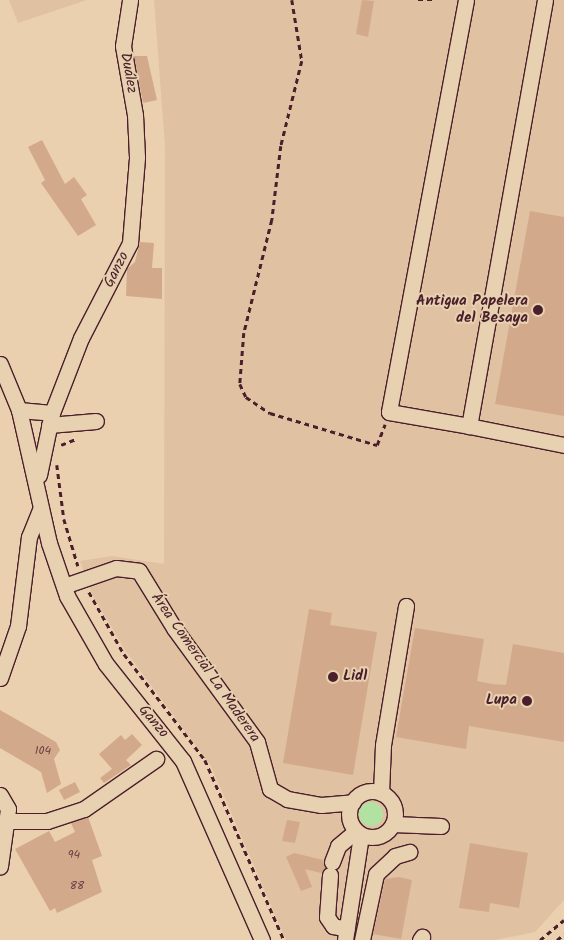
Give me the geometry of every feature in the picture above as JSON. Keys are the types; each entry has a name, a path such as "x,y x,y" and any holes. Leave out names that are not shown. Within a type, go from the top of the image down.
{"street":[{"name":"Duález","path":"130,0 123,46 135,115"},
{"path":"466,0 389,412 564,445"},
{"path":"470,426 545,0"},
{"name":"Ganzo","path":"38,486 51,419 81,338 130,243 135,211 135,115"},
{"name":"Ganzo","path":"0,364 19,410 38,486 41,508 64,586 106,664 183,761 262,940"},
{"path":"19,410 51,419 76,423 96,421"},
{"name":"Ganzo","path":"0,678 6,641 29,538 41,508"},
{"name":"Área Comercial La Maderera","path":"64,586 116,568 139,571 174,628 257,742 270,789 280,797 322,805 381,793"},
{"path":"355,828 337,848 331,868 327,917 333,926 346,934 357,883 379,836 393,824 436,825 393,807 381,793 383,745 406,606"},
{"path":"357,883 355,828 358,797 383,745"},
{"name":"Ganzo","path":"7,821 47,821 84,809 156,759"},
{"path":"0,796 8,809 0,866"},
{"name":"Área Comercial La Maderera","path":"322,805 355,828 379,836"},
{"path":"393,807 393,824"},
{"path":"362,940 376,874 395,856 409,852"}],"path":[{"path":"292,0 302,61 282,146 272,220 244,333 240,384 246,397 270,413 377,444 389,412"},
{"path":"418,0 436,0"},
{"path":"57,452 61,445 78,438 76,423"},
{"path":"57,457 64,519 83,578 124,654 205,760 284,940"},
{"path":"540,940 564,920"},
{"path":"557,940 564,934"}],"shaded area":[{"path":"9,0 87,0 18,23"},
{"path":"154,0 564,0 564,900 535,932 495,940 286,940 211,766 125,650 92,594 80,561 112,556 164,564 165,146"}],"green space":[{"path":"371,802 380,805 383,814 380,823 371,826 362,823 359,814 362,805"}],"building":[{"path":"362,0 374,1 368,37 356,34"},
{"path":"134,56 147,56 157,100 143,103"},
{"path":"42,140 65,184 74,177 87,195 81,199 96,225 78,236 41,183 45,180 28,147"},
{"name":"Antigua Papelera del Besaya","path":"530,211 564,217 564,416 495,404"},
{"path":"140,242 154,243 152,268 162,268 162,299 126,296 127,269 135,262"},
{"name":"Lidl","path":"309,609 332,613 330,625 377,632 353,775 283,763"},
{"path":"415,628 484,639 477,681 492,684 506,685 513,644 564,653 564,742 469,726 466,749 396,737"},
{"path":"0,710 56,742 60,750 54,759 61,784 47,793 41,772 0,748"},
{"path":"132,734 142,745 126,760 131,765 104,783 100,778 112,769 99,754 121,735 125,740"},
{"path":"75,782 80,792 64,800 59,790"},
{"path":"88,817 102,856 92,860 102,892 57,913 55,908 50,911 15,849 49,831 55,842 75,832 71,823"},
{"path":"287,820 300,822 295,843 282,841"},
{"path":"470,843 528,853 519,908 490,903 489,912 459,908"},
{"path":"294,853 323,860 325,868 321,873 305,869 312,887 301,891 286,857"},
{"path":"399,877 412,880 401,939 373,934 385,879"}],"place":[{"name":"Antigua Papelera del Besaya","path":"538,310"},
{"name":"Lidl","path":"333,677"},
{"name":"Lupa","path":"527,701"}]}
